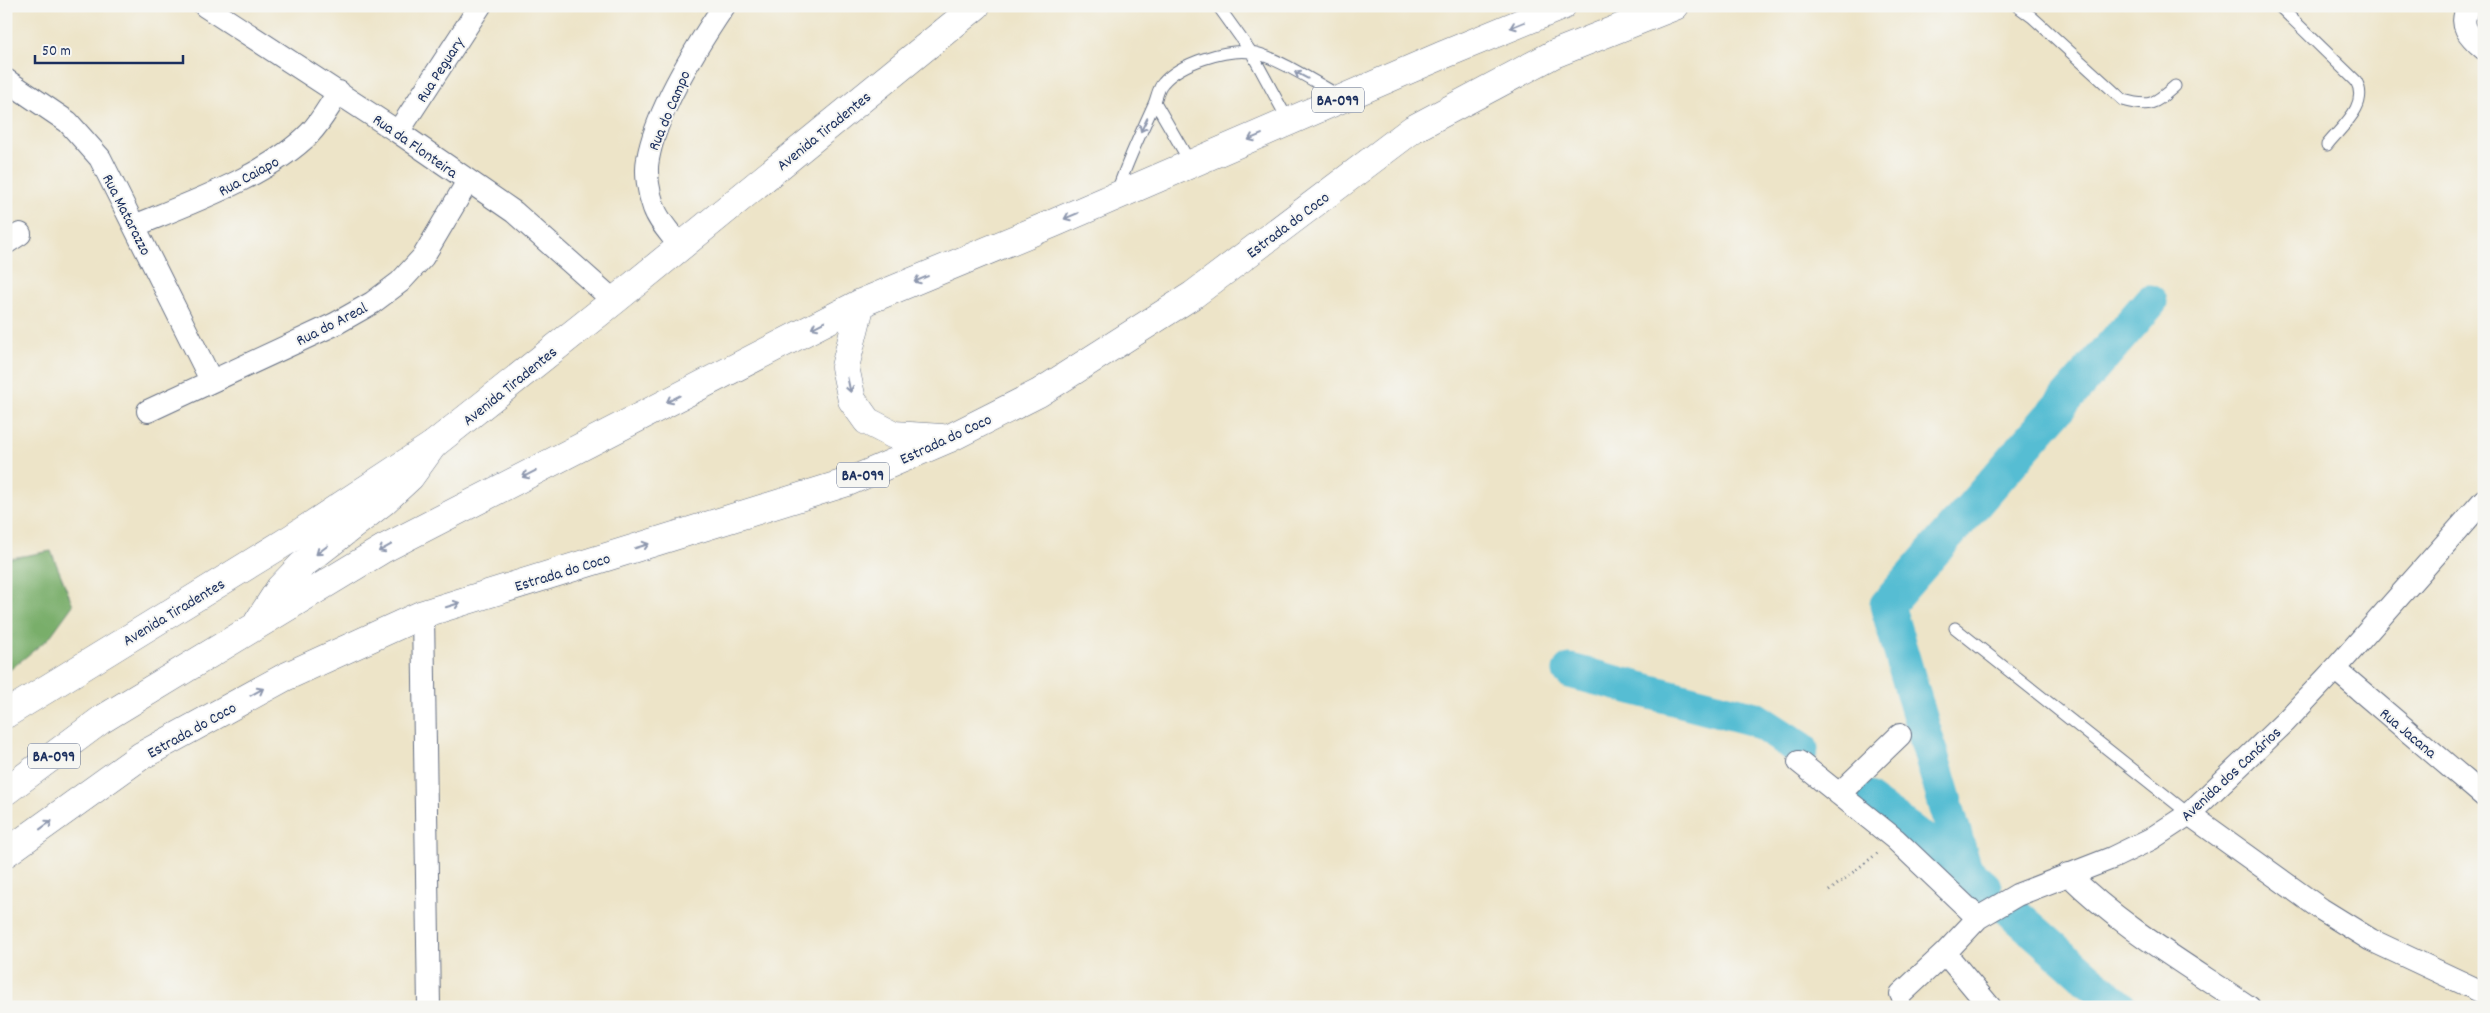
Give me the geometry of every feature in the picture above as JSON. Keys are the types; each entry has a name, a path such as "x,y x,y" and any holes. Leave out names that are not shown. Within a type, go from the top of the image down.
{"main road":[{"name":"Avenida Tiradentes","path":"6,714 292,538 433,445 614,301 976,6"},
{"name":"BA-099","path":"6,791 101,720 383,549 862,303 1562,6"},
{"name":"Estrada do Coco","path":"6,854 141,756 285,677 423,614 848,482 948,439 1039,393 1193,295 1413,129 1554,54 1675,6"},
{"path":"862,303 845,367 852,400 867,420 894,435 948,439"},
{"path":"255,627 280,588 302,565 383,502 410,477 433,445"}],"street":[{"name":"Rua da Flonteira","path":"205,6 339,92 514,212 614,301"},
{"name":"Rua Peguary","path":"398,132 480,6"},
{"name":"Rua do Campo","path":"680,246 654,209 648,184 648,160 661,118 683,73 724,6"},
{"path":"2467,13 2469,36 2484,49"},
{"name":"Rua Matarazzo","path":"6,80 68,122 86,139 100,158 211,380"},
{"name":"Rua Caiapo","path":"134,226 211,195 286,154 310,132 339,92"},
{"name":"Rua do Areal","path":"148,411 211,380 335,324 379,298 400,282 423,257 468,181"},
{"name":"Avenida dos Canários","path":"1901,994 1946,954 1978,918 2018,895 2112,858 2151,839 2189,814 2286,721 2335,669 2484,500"},
{"path":"423,614 429,1007"},
{"name":"Rua Jacana","path":"2335,669 2484,796"},
{"path":"1839,794 1900,736"},
{"path":"1799,762 1895,839 1978,918"},
{"path":"2189,814 2321,909 2372,940 2484,993"},
{"path":"2068,874 2115,916 2249,1007"},
{"path":"1946,954 1990,1007"}],"lane":[{"path":"1218,6 1251,52 1289,122"},
{"path":"2017,6 2032,17 2123,100 2141,105 2153,104 2175,86"},
{"path":"2278,6 2360,87 2361,97 2358,107 2327,145"},
{"path":"1115,197 1129,155 1155,102 1161,84 1176,71 1214,55 1251,52 1284,66 1344,98"},
{"path":"1155,102 1190,164"},
{"path":"1955,628 2189,814"}],"path":[{"path":"1829,891 1895,839"}],"green space":[{"path":"51,551 73,605 49,638 6,673 6,559"}],"waterway":[{"path":"1984,887 1965,870 1887,605 2150,302"},
{"path":"1570,671 1755,719 1801,749"},
{"path":"1856,792 1965,870"},
{"path":"2009,909 2120,1007"}]}
